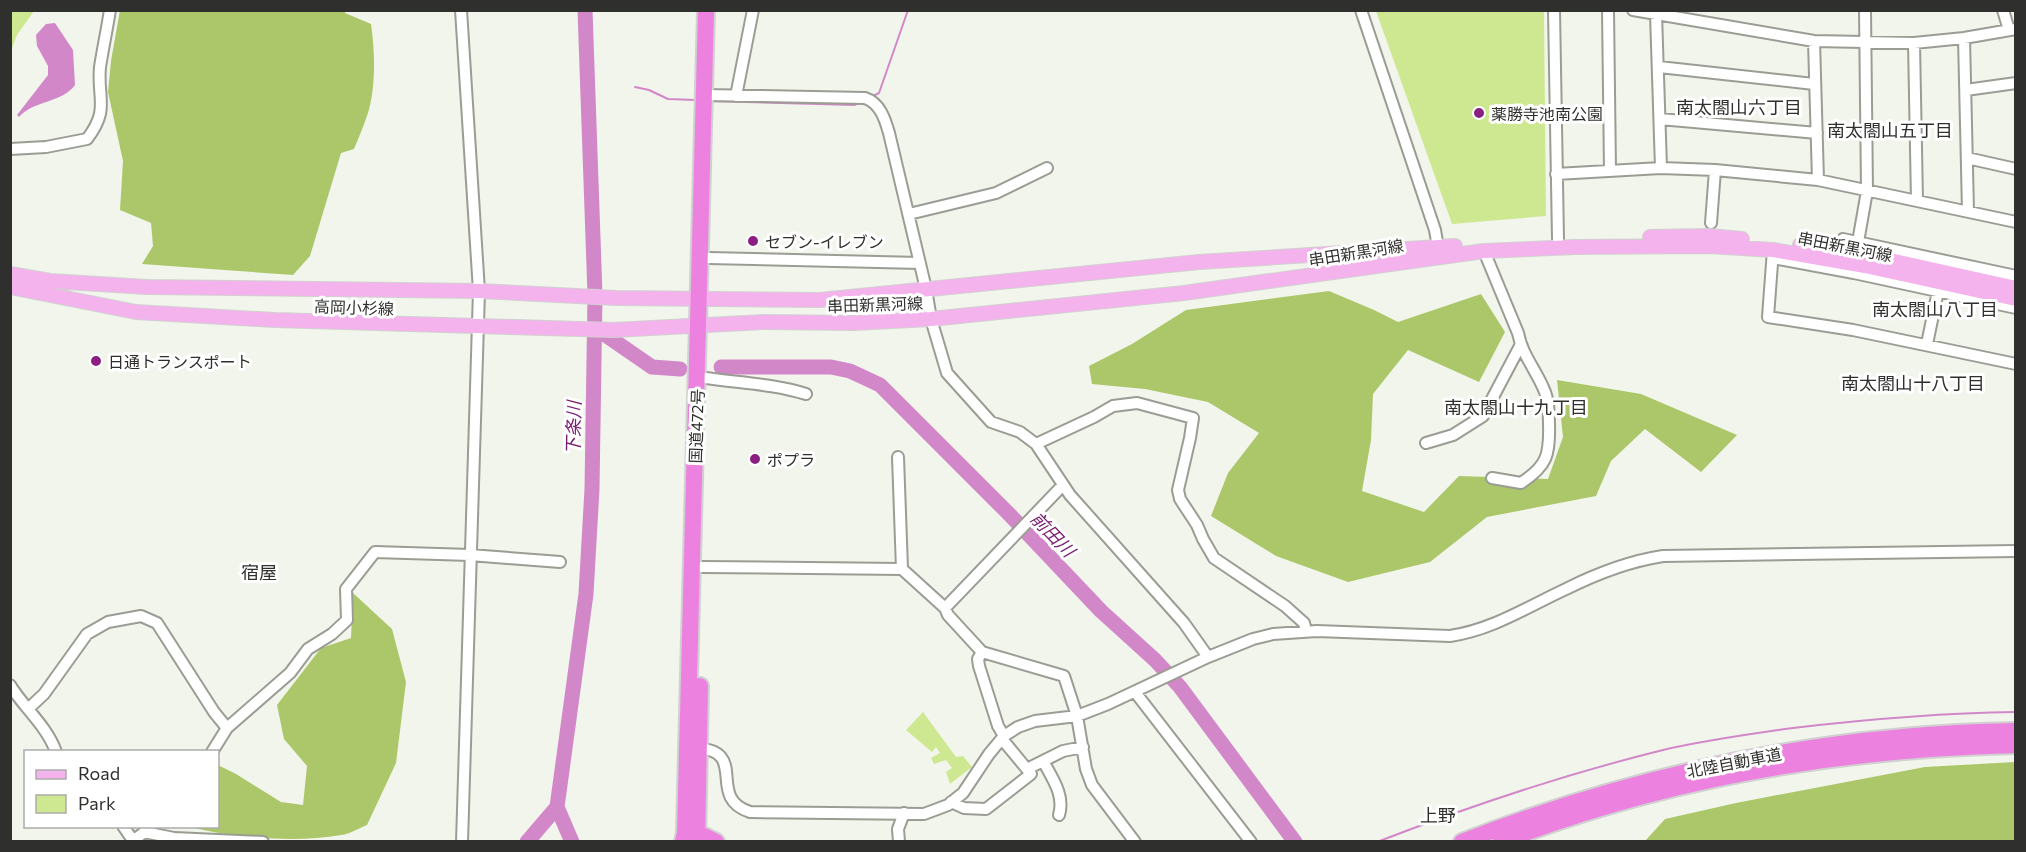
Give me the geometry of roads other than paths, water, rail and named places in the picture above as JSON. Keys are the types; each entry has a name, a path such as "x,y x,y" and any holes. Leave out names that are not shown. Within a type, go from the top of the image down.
{"highway":[{"name":"国道472号","path":"704,300 709,258 706,10"},
{"name":"国道472号","path":"692,838 708,95 714,10"},
{"name":"国道472号","path":"693,748 702,567 706,378 703,325"},
{"name":"北陸自動車道","path":"1462,842 1557,807 1645,781 1727,762 1798,749 1881,739 2016,731"},
{"name":"北陸自動車道","path":"1501,842 1607,807 1750,772 1800,763 1894,752 2016,745"},
{"path":"692,838 716,842"}],"main road":[{"name":"串田新黒河線","path":"703,325 764,322 853,323 931,319 1184,293 1325,274 1438,252 1558,239 1709,236 1784,242 2015,277"},
{"name":"串田新黒河線","path":"704,300 820,300 1198,262 1438,252 1709,246 1865,266 2016,299"},
{"name":"高岡小杉線","path":"10,274 50,281 147,287 479,291 704,300"},
{"name":"高岡小杉線","path":"10,287 136,312 275,320 614,330 703,325"}],"street":[{"path":"461,10 479,291 462,842"},
{"path":"736,96 753,10"},
{"path":"1361,10 1435,230 1438,252"},
{"path":"1554,10 1558,239"},
{"path":"1608,10 1610,171"},
{"path":"1633,10 1814,41 1864,43 1914,43 1964,38 2012,29 2003,10"},
{"path":"1705,23 1707,10"},
{"path":"1858,242 1867,191 1864,10"},
{"path":"10,149 46,147 87,139 98,125 102,98 100,67 108,13"},
{"path":"1656,14 1661,168"},
{"path":"1964,38 1968,211"},
{"path":"1814,41 1818,180"},
{"path":"1914,43 1917,201"},
{"path":"1659,67 1814,84"},
{"path":"1966,90 2016,83"},
{"path":"708,95 865,98 871,100 885,118 909,214 931,319 947,373 991,422 1020,432 1036,444 1063,485 1184,623 1208,657"},
{"path":"1660,119 1817,133"},
{"path":"1967,158 2016,169"},
{"path":"909,214 996,193 1047,168"},
{"path":"1556,174 1661,168 1714,170 1818,180 2016,222"},
{"path":"1711,223 1714,170"},
{"path":"1843,239 2015,277"},
{"path":"1484,251 1518,333 1520,346 1545,393 1549,412 1548,454 1536,473 1521,483 1492,478"},
{"path":"2016,308 1773,254 1768,317 1927,344 2016,364"},
{"path":"709,258 920,263"},
{"path":"1927,344 1938,291"},
{"path":"1426,443 1453,435 1483,416 1520,346"},
{"path":"706,378 781,387 806,394"},
{"path":"1036,444 1113,406 1137,403 1193,418 1178,490 1180,499 1214,558 1284,606 1304,623 1306,631"},
{"path":"898,456 902,569"},
{"path":"945,608 1063,485"},
{"path":"693,748 715,751 723,758 729,796 736,806 750,812 924,814 938,810 963,793 989,754 1003,738 1018,728 1035,721 1077,716 1135,692 1208,657 1253,639 1273,634 1306,631 1450,636 1468,633 1511,617 1568,587 1640,559 1663,556 2016,551"},
{"path":"213,750 227,728 290,673 308,649 332,634 347,620 346,590 375,552 470,555 560,562"},
{"path":"702,567 902,569 945,608 948,615 982,652 1064,676 1077,716 1086,769 1092,785 1135,842"},
{"path":"10,708 26,706 44,694 87,634 108,622 141,616 158,623 214,712 227,728"},
{"path":"951,802 964,808 986,809 1031,774 1003,738 998,726 979,666 978,659 982,652"},
{"path":"10,685 53,742 55,750"},
{"path":"1135,692 1251,842"},
{"path":"1027,769 1063,751 1083,747"},
{"path":"1043,761 1058,787 1059,815"},
{"path":"899,842 898,830 904,813"},
{"path":"131,840 148,830 174,838 263,842"}],"waterway":[{"name":"下条川","path":"572,842 557,807 586,594 592,489 595,295 585,10"},
{"path":"871,97 879,93 908,10"},
{"path":"635,87 649,90 668,99 696,100"},
{"path":"711,101 855,105 860,102"},
{"name":"前田川","path":"594,327 652,367 680,369"},
{"name":"前田川","path":"721,367 831,367 850,371 880,385 1010,515 1101,611 1155,660 1180,687 1295,842"},
{"path":"1377,842 1447,816 1590,769 1679,746 1793,728 1849,722 1932,715 2016,712"},
{"path":"527,842 557,807"}],"place":[{"name":"薬勝寺池南公園","path":"1479,113"},
{"name":"セブン-イレブン","path":"753,241"},
{"name":"日通トランスポート","path":"96,361"},
{"name":"ポプラ","path":"755,459"}],"district":[{"name":"南太閤山六丁目","path":"1739,107"},
{"name":"南太閤山五丁目","path":"1890,130"},
{"name":"南太閤山八丁目","path":"1935,309"},
{"name":"南太閤山十八丁目","path":"1913,383"},
{"name":"南太閤山十九丁目","path":"1516,407"},
{"name":"宿屋","path":"259,572"},
{"name":"上野","path":"1438,815"}]}
